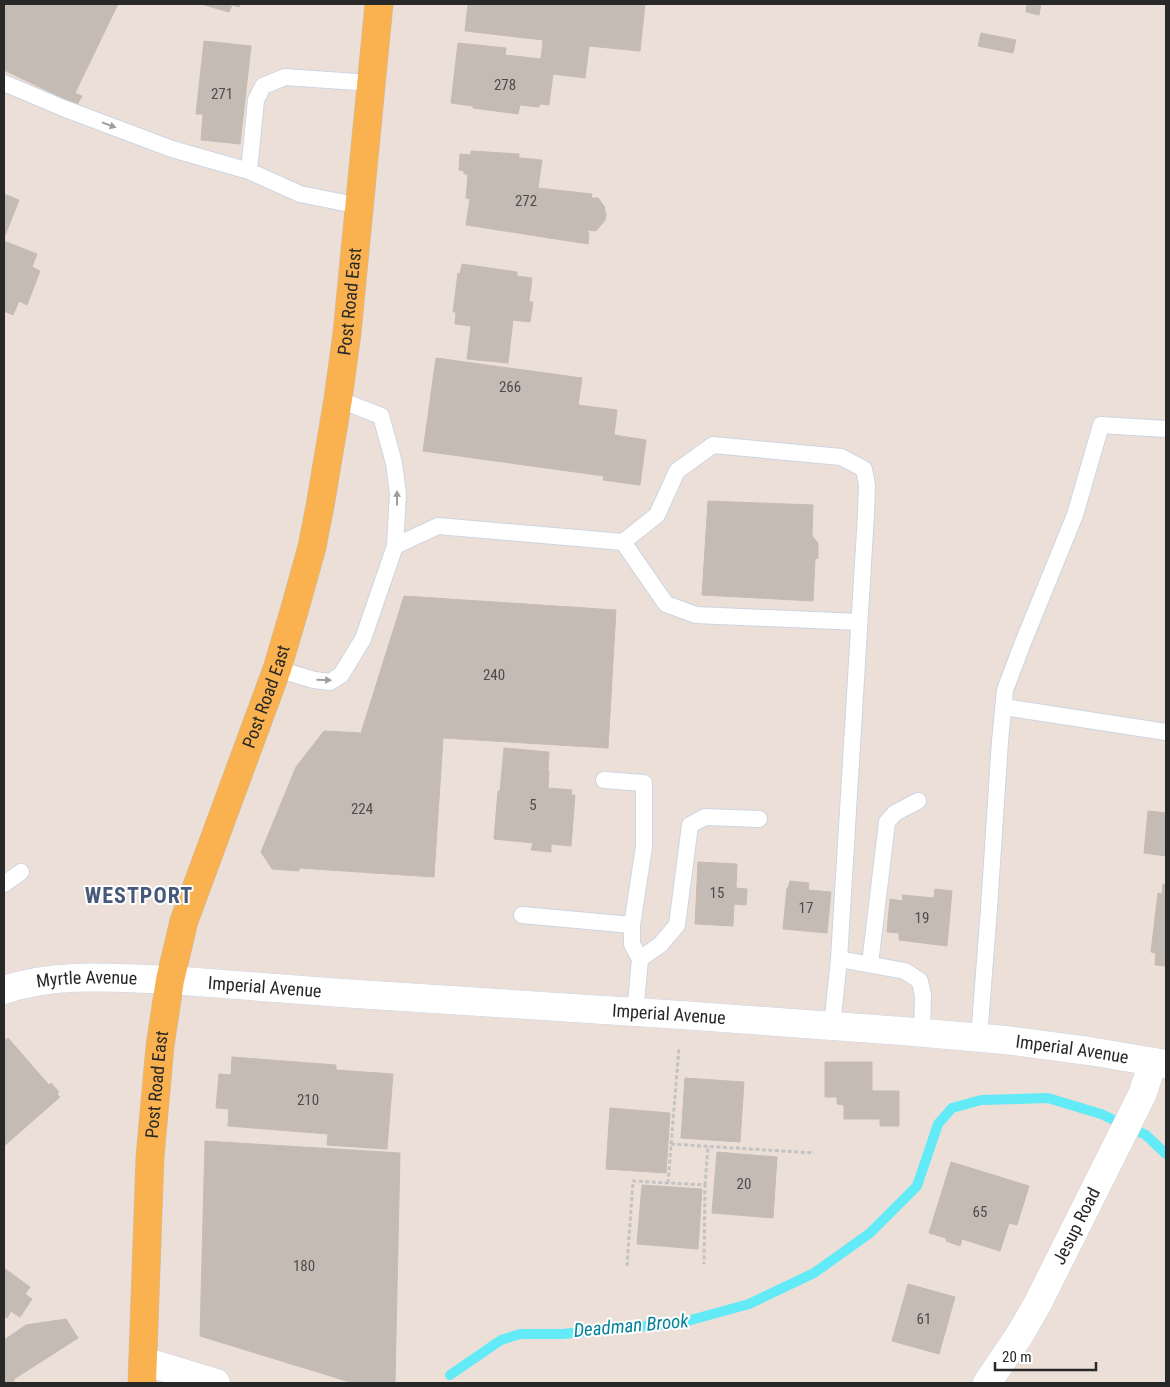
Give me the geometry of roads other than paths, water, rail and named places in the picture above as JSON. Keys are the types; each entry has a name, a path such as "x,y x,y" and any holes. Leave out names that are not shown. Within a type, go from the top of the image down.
{"main road":[{"name":"Post Road East","path":"142,1372 150,1158 160,1046 170,980 188,908 277,669 312,547 338,400 360,206 379,4"}],"street":[{"name":"Myrtle Avenue","path":"4,990 14,986 55,979 170,980"},
{"name":"Imperial Avenue","path":"170,980 342,994 681,1015 922,1033 1089,1051 1159,1064"},
{"name":"Jesup Road","path":"987,1383 1019,1336 1038,1303 1159,1064"},
{"path":"142,1372 216,1383"}],"lane":[{"path":"249,171 256,100 262,86 285,77 371,83"},
{"path":"4,83 63,108 172,148 249,171 300,194 360,206"},
{"path":"277,669 314,680 330,682 341,675 364,638 395,546 398,494 394,463 382,416 338,400"},
{"path":"979,1038 1005,690 1075,515 1101,425 1166,429"},
{"path":"395,546 438,526 623,542 656,515 677,471 713,446 841,457 864,469 867,485 839,958 832,1026"},
{"path":"623,542 666,604 696,615 859,622"},
{"path":"1004,707 1166,732"},
{"path":"604,780 644,783 644,847 632,925 632,944 640,959 635,1013"},
{"path":"870,964 886,822 895,813 918,801"},
{"path":"640,959 660,945 677,925 690,825 705,817 758,819"},
{"path":"4,884 21,872"},
{"path":"522,915 632,925"},
{"path":"839,958 905,971 920,981 923,996 922,1033"}],"waterway":[{"name":"Deadman Brook","path":"450,1375 501,1340 520,1334 562,1334 680,1323 749,1304 814,1273 870,1233 917,1186 938,1124 952,1108 981,1100 1048,1098 1101,1114 1146,1135 1166,1154"}],"district":[{"name":"WESTPORT","path":"139,895"}]}
